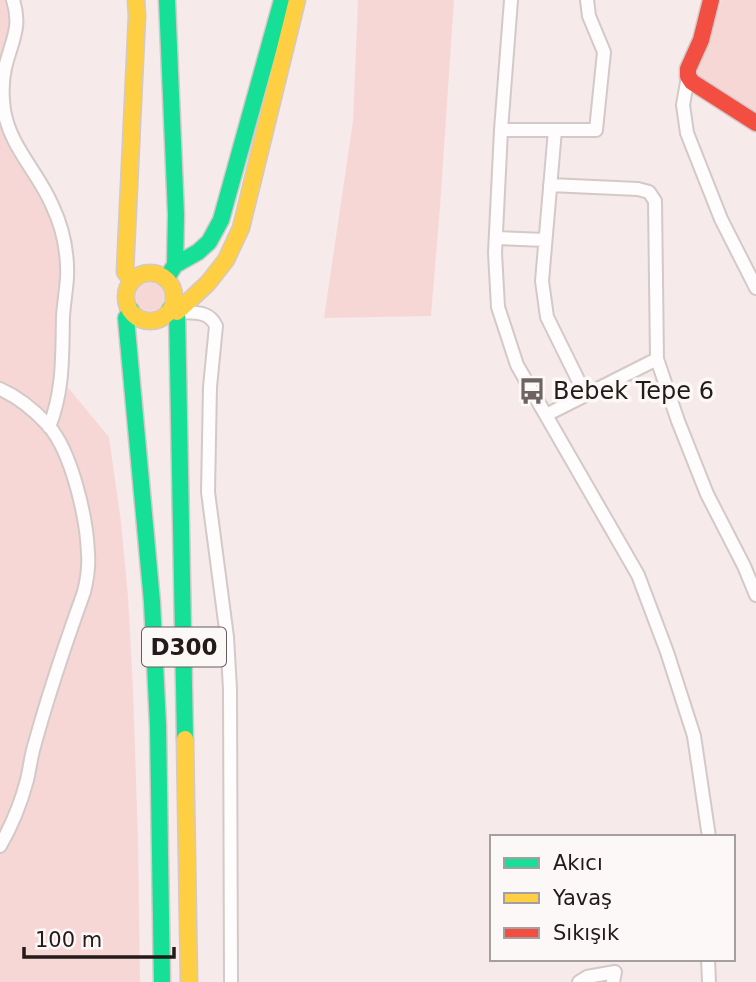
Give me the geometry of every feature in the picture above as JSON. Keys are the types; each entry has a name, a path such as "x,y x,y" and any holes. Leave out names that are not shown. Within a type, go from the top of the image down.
{"main road":[{"path":"136,0 127,298 129,314 152,320 174,311 208,283 226,260 241,228 297,0"},
{"path":"167,0 176,215 170,272 174,311"},
{"path":"129,277 170,272 209,242 221,220 282,0"},
{"path":"711,0 688,76 692,82 756,122"},
{"name":"D300","path":"174,311 189,982"},
{"name":"D300","path":"129,314 152,602 158,726 162,982"}],"street":[{"path":"13,0 17,28 3,62 3,100 9,144 40,180 54,208 67,257 62,380 49,427"},
{"path":"511,0 495,253 498,307 517,365 638,575 694,736 709,835"},
{"path":"501,130 596,130 604,52 589,16 587,0"},
{"path":"688,76 683,105 687,134 721,219 755,284"},
{"path":"555,130 542,281 547,317 585,394"},
{"path":"550,185 638,189 653,196 656,206 657,359 707,494 756,595"},
{"path":"496,238 545,240"},
{"path":"174,311 207,315 215,321 216,326 208,492 227,637 230,689 230,982"},
{"path":"546,415 657,359"},
{"path":"0,389 22,402 49,427 65,456 79,497 88,543 84,592 40,724 22,797 0,846"},
{"path":"708,961 709,982"},
{"path":"579,982 587,977 615,972 613,982"}],"shaded area":[{"path":"0,0 16,0 21,15 21,43 12,65 8,88 11,122 60,213 66,385 109,437 128,597 138,841 140,982 0,982"},
{"path":"358,0 454,0 431,316 324,318 353,121"},
{"path":"722,0 756,0 756,114 698,79 694,71"},
{"path":"150,283 160,287 164,297 160,307 150,311 140,307 136,297 140,287"}],"traffic: fast":[{"path":"166,279 175,265 176,215 167,0"},
{"path":"175,265 198,252 209,242 221,220 282,0"},
{"path":"170,309 177,312 185,739"},
{"path":"131,310 126,318 152,602 158,726 162,982"}],"traffic: slow":[{"path":"132,281 125,272 136,0"},
{"path":"177,312 208,283 226,260 241,228 297,0"},
{"path":"150,273 167,280 174,297 167,314 150,321 133,314 126,297 133,280 150,273"},
{"path":"185,739 189,982"}],"traffic: jam":[{"path":"711,0 688,76 692,82 756,123"}],"place":[{"name":"Bebek Tepe 6","path":"532,391"}]}
